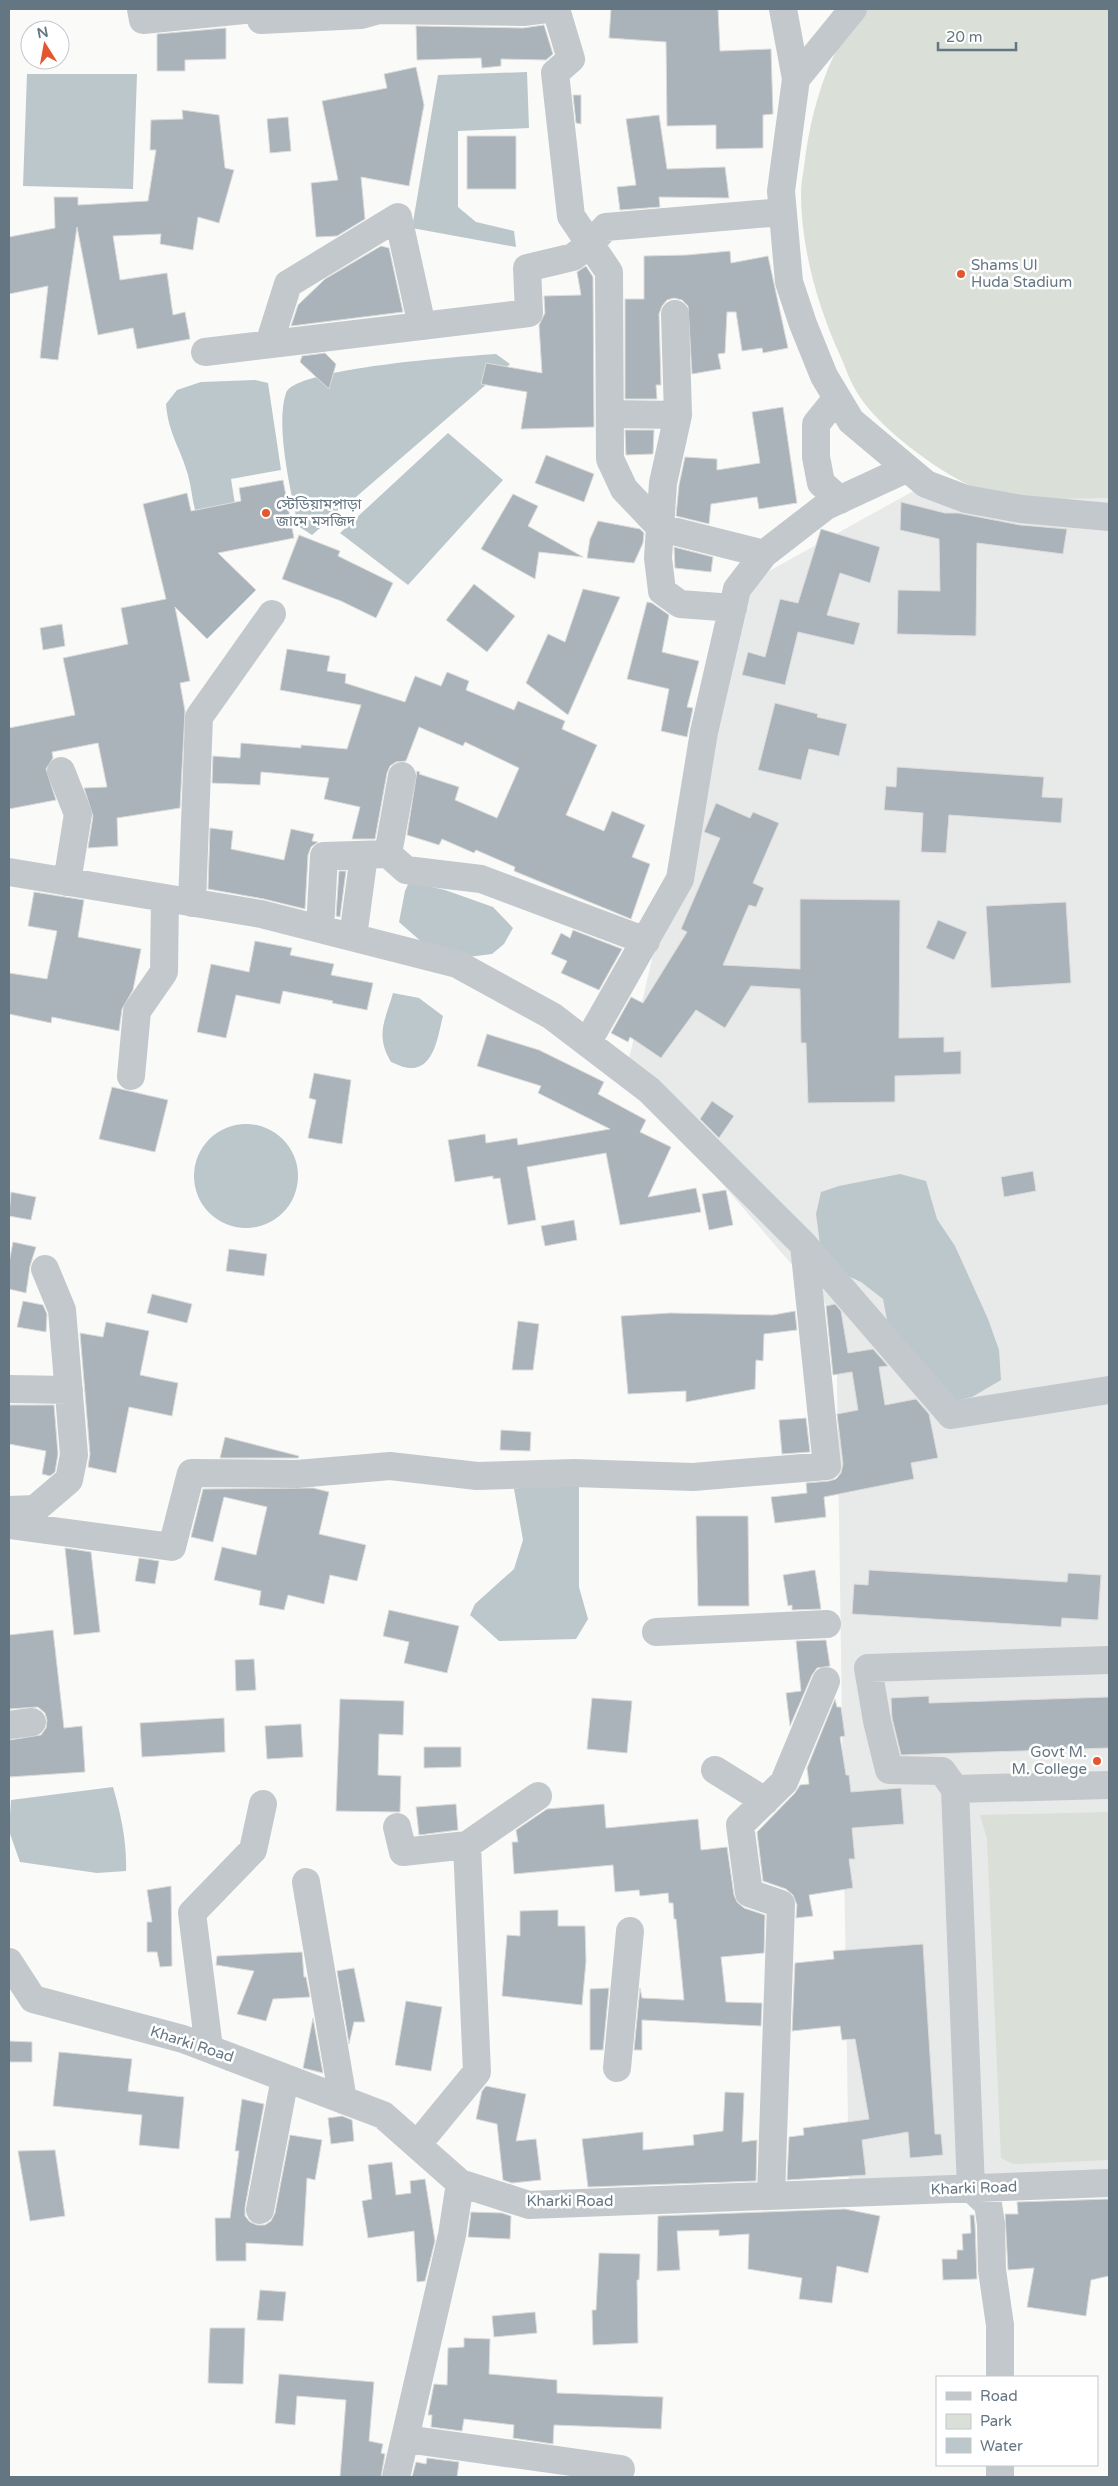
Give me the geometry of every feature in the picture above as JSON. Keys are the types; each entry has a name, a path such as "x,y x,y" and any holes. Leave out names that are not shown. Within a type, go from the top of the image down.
{"street":[{"path":"141,9 143,20 254,9"},
{"path":"261,9 260,20 361,15 379,9 523,12 547,9"},
{"path":"556,9 571,59 555,73 571,216 609,272 610,459 624,489 661,528 764,554"},
{"path":"783,9 796,80 781,192 789,282 803,324 824,376 850,421 926,484 966,500 1022,510 1109,516"},
{"path":"796,80 853,9"},
{"path":"205,352 529,313 527,268 573,258 606,227 782,212"},
{"path":"268,344 288,284 398,217 422,326"},
{"path":"675,314 678,415 663,483 658,558 662,591 680,604 733,608"},
{"path":"837,398 816,424 816,457 821,483 840,500"},
{"path":"610,414 678,415"},
{"path":"588,1043 680,879 704,732 737,589 764,554 826,506 906,469"},
{"path":"192,903 198,717 272,614"},
{"path":"61,771 78,814 67,882"},
{"path":"352,937 402,776"},
{"path":"320,929 324,856 376,855 406,870 481,879 646,941"},
{"path":"9,872 261,914 457,964 552,1016 649,1090 804,1245 951,1415 1109,1390"},
{"path":"131,1076 137,1011 164,972 165,898"},
{"path":"9,1525 172,1547 191,1473 297,1474 390,1466 477,1476 574,1473 694,1476 827,1466 804,1245"},
{"path":"9,1510 35,1508 69,1480 74,1455 62,1310 46,1268"},
{"path":"9,1389 69,1390"},
{"path":"656,1632 827,1624"},
{"path":"1000,2376 1000,2325 992,2270 989,2210 988,2204 971,2188 955,1789 942,1771 888,1770 868,1668 1109,1660"},
{"path":"771,2195 780,1904 749,1893 740,1825 784,1782 826,1681"},
{"path":"715,1770 765,1801"},
{"path":"955,1789 1109,1785"},
{"path":"397,1827 403,1852 467,1845 538,1796"},
{"path":"209,2048 192,1913 253,1850 263,1804"},
{"path":"417,2145 477,2072 467,1845"},
{"path":"306,1882 343,2100"},
{"path":"617,2068 630,1931"},
{"name":"Kharki Road","path":"9,1962 21,2000 183,2039 384,2115 460,2183 529,2205 1109,2183"},
{"path":"260,2210 285,2078"},
{"path":"396,2477 452,2235 460,2183"},
{"path":"406,2439 621,2469"}],"shaded area":[{"path":"926,484 1109,488 1109,2183 849,2192 836,1316 626,1072 737,589"}],"green space":[{"name":"Shams Ul Huda Stadium","path":"861,9 1109,9 1109,498 1058,499 1020,497 1002,495 971,486 941,470 893,433 867,407 852,384 817,295 807,254 801,193 812,118 824,80 839,44"},
{"path":"1109,1812 1109,2160 1013,2164 1001,2158 987,1839 980,1815"}],"water":[{"path":"527,72 529,128 458,131 458,207 476,222 514,231 516,247 412,228 438,75"},
{"path":"27,74 137,74 133,189 23,186"},
{"path":"496,354 510,364 312,535 298,526 285,459 282,423 286,393 296,384 348,370 452,357"},
{"path":"255,380 268,383 281,470 231,479 241,542 197,517 188,475 169,424 166,404 177,390 201,382"},
{"path":"448,433 503,480 408,585 340,533"},
{"path":"409,882 445,890 493,907 513,928 504,944 492,954 468,957 424,944 399,922 405,891"},
{"path":"393,993 419,998 443,1016 434,1049 425,1063 418,1067 408,1068 391,1062 383,1044 383,1028"},
{"path":"246,1124 266,1128 283,1139 294,1156 298,1176 294,1196 283,1213 266,1224 246,1228 226,1224 209,1213 198,1196 194,1176 198,1156 209,1139 226,1128"},
{"path":"900,1174 926,1181 937,1219 955,1246 988,1319 999,1350 1001,1380 972,1397 950,1402 888,1325 883,1299 861,1282 835,1270 820,1244 816,1214 821,1192 839,1186"},
{"path":"542,1484 579,1485 579,1587 588,1619 576,1639 499,1641 470,1615 475,1604 514,1569 523,1540 514,1489"},
{"path":"113,1787 123,1829 126,1871 97,1873 20,1862 9,1831 11,1800"}],"building":[{"path":"611,9 718,9 720,51 771,49 773,114 763,115 763,148 716,149 716,125 667,126 666,42 609,38"},
{"path":"544,25 553,54 546,60 501,59 501,66 482,68 481,58 417,60 416,26 523,28"},
{"path":"226,28 226,59 185,60 185,71 157,71 157,34"},
{"path":"416,67 424,105 409,186 361,177 365,219 337,236 316,237 311,183 338,180 322,101 387,88 384,74"},
{"path":"573,95 581,95 581,124 576,123"},
{"path":"182,110 219,115 225,168 234,170 219,223 198,217 193,250 160,244 161,234 113,236 120,280 167,273 173,315 185,312 190,339 137,349 133,328 98,335 77,227 58,360 40,358 48,286 9,294 9,237 55,228 54,197 78,197 78,205 148,201 156,150 150,150 151,120 183,119"},
{"path":"659,115 667,169 725,167 729,198 659,197 660,207 620,210 617,187 636,185 626,119"},
{"path":"288,117 291,151 270,153 267,119"},
{"path":"467,136 516,136 516,189 467,189"},
{"path":"381,246 389,248 403,312 291,326 298,305 325,279"},
{"path":"730,251 731,263 768,256 788,348 763,353 762,348 742,351 736,312 727,312 725,353 718,354 721,369 692,374 688,306 682,300 674,298 667,300 659,314 661,385 656,385 657,399 625,399 625,299 644,299 644,256"},
{"path":"586,266 593,277 594,427 521,429 527,392 481,384 486,363 542,373 539,325 545,313 544,296 581,295 577,272"},
{"path":"325,353 336,364 329,389 300,362 302,356"},
{"path":"783,407 797,503 759,509 757,497 711,504 709,524 676,516 679,485 685,457 717,459 717,470 760,463 752,412"},
{"path":"625,430 654,430 653,454 626,455"},
{"path":"546,455 594,474 584,502 535,483"},
{"path":"283,480 294,538 218,553 256,590 207,639 175,607 190,681 180,683 185,711 180,808 117,818 118,846 88,848 93,816 84,788 107,787 98,743 52,752 53,758 46,769 56,800 9,809 9,728 75,715 63,658 128,644 121,608 166,599 143,504 187,493 191,511 241,501 239,488"},
{"path":"513,494 538,506 528,526 583,557 539,552 535,579 481,549"},
{"path":"901,502 945,513 958,513 1020,525 1067,529 1063,554 977,543 976,636 897,634 898,590 940,591 939,539 900,530"},
{"path":"598,521 640,529 644,533 643,543 634,563 587,558 590,539"},
{"path":"821,529 880,547 870,583 840,573 827,615 860,623 854,645 798,632 785,685 742,675 748,652 765,657 780,599 798,603"},
{"path":"299,535 340,551 338,556 393,583 376,618 341,601 282,579"},
{"path":"674,547 713,557 711,572 675,568"},
{"path":"474,584 515,616 487,652 446,620"},
{"path":"583,589 620,597 568,715 526,683 548,634 565,642"},
{"path":"647,602 652,603 669,615 662,652 699,661 687,707 693,708 687,737 661,731 669,689 627,679"},
{"path":"62,624 65,646 43,650 40,628"},
{"path":"287,649 330,656 327,671 346,674 345,683 405,702 415,676 441,686 447,672 469,681 466,690 514,710 518,701 565,721 562,729 597,745 566,815 604,831 612,811 645,825 632,857 650,864 631,919 514,871 515,867 476,850 474,853 442,839 439,845 407,835 417,771 420,772 419,774 459,787 455,800 497,818 519,768 465,742 463,746 419,727 406,761 396,762 390,766 387,773 375,839 352,839 360,807 324,799 329,778 261,772 260,785 212,783 213,756 240,758 241,743 301,748 301,745 347,749 361,705 280,690"},
{"path":"775,703 818,714 817,717 847,724 839,756 809,749 801,780 758,770"},
{"path":"897,767 1044,777 1042,797 1063,798 1061,823 949,815 946,853 921,852 923,813 884,810 886,786 896,787"},
{"path":"716,803 750,818 753,812 779,823 753,883 764,888 756,907 749,905 723,965 800,969 800,899 900,900 899,1038 944,1037 944,1052 961,1051 961,1074 895,1076 895,1102 808,1103 806,1043 801,1043 800,989 751,986 725,1028 696,1010 661,1058 630,1037 628,1042 611,1033 631,997 643,1003 687,932 681,929 720,838 704,832"},
{"path":"210,828 233,831 231,849 284,860 291,829 314,834 312,841 318,842 311,847 308,855 305,909 264,899 208,889"},
{"path":"339,871 346,871 340,917 336,916"},
{"path":"34,892 84,900 78,937 141,949 133,990 122,1009 119,1031 52,1017 51,1023 9,1014 9,973 47,979 57,931 28,926"},
{"path":"1066,902 1071,983 991,988 986,906"},
{"path":"938,920 967,932 954,960 926,948"},
{"path":"573,930 622,949 599,990 561,973 567,961 551,954 561,933 570,938"},
{"path":"255,941 292,948 290,955 334,964 331,975 373,983 367,1010 283,991 280,1004 236,995 226,1038 197,1032 211,964 249,972"},
{"path":"487,1034 539,1050 604,1082 598,1094 646,1120 640,1132 671,1147 648,1197 696,1188 701,1212 620,1225 606,1153 527,1167 536,1220 508,1225 500,1178 493,1179 493,1176 455,1182 448,1140 485,1134 486,1143 517,1138 518,1145 610,1129 538,1093 541,1086 477,1066"},
{"path":"314,1073 351,1080 342,1144 308,1138 316,1100 309,1098"},
{"path":"112,1087 168,1100 155,1152 99,1139"},
{"path":"712,1101 734,1116 719,1138 700,1119"},
{"path":"1033,1171 1036,1191 1004,1197 1001,1177"},
{"path":"726,1190 733,1225 709,1230 702,1194"},
{"path":"11,1192 36,1197 31,1220 9,1216"},
{"path":"574,1220 577,1240 545,1246 541,1226"},
{"path":"13,1242 36,1247 30,1266 26,1293 9,1289 9,1263"},
{"path":"229,1249 267,1254 264,1276 226,1271"},
{"path":"152,1294 192,1304 187,1323 147,1313"},
{"path":"23,1301 43,1305 47,1314 46,1332 17,1327"},
{"path":"835,1304 841,1311 848,1353 873,1349 888,1366 879,1367 885,1405 916,1399 929,1414 938,1458 911,1463 914,1479 824,1497 826,1517 775,1523 771,1497 807,1493 806,1483 836,1479 841,1473 843,1464 837,1414 858,1410 852,1372 833,1375 826,1306"},
{"path":"795,1311 797,1330 764,1334 763,1361 756,1360 755,1389 686,1402 686,1391 628,1394 621,1316 670,1313 773,1315"},
{"path":"518,1321 539,1324 533,1370 512,1370"},
{"path":"106,1322 149,1331 140,1375 178,1383 172,1416 129,1407 116,1473 88,1467 90,1454 80,1333 103,1337"},
{"path":"9,1405 54,1405 58,1454 55,1472 50,1476 42,1474 46,1451 9,1444"},
{"path":"806,1418 810,1452 782,1454 779,1420"},
{"path":"501,1430 531,1432 530,1451 500,1450"},
{"path":"225,1437 299,1456 298,1458 220,1458"},
{"path":"313,1488 329,1492 319,1534 366,1545 357,1581 330,1575 324,1604 288,1595 284,1610 259,1605 261,1591 214,1580 222,1547 256,1555 267,1507 224,1497 213,1542 191,1537 203,1489"},
{"path":"696,1516 748,1516 749,1606 698,1606"},
{"path":"65,1548 91,1552 100,1632 74,1635"},
{"path":"139,1558 159,1561 155,1584 135,1581"},
{"path":"815,1570 821,1609 792,1610 792,1605 788,1606 783,1575"},
{"path":"869,1570 1067,1582 1068,1573 1101,1575 1098,1620 1062,1618 1061,1627 852,1614 854,1584 868,1585"},
{"path":"389,1610 459,1626 447,1673 404,1663 409,1642 383,1636"},
{"path":"53,1630 64,1728 82,1726 85,1772 9,1777 9,1740 41,1735 46,1728 47,1720 45,1713 38,1707 9,1709 9,1635"},
{"path":"826,1640 830,1666 817,1668 812,1675 790,1726 786,1693 801,1691 796,1641"},
{"path":"254,1659 256,1690 236,1691 235,1660"},
{"path":"929,1696 929,1703 1109,1697 1109,1748 901,1755 892,1718 891,1698"},
{"path":"592,1698 632,1701 627,1753 587,1749"},
{"path":"340,1699 404,1701 403,1735 379,1734 378,1775 401,1776 400,1812 336,1811"},
{"path":"835,1699 837,1707 841,1707 845,1736 840,1737 846,1775 849,1775 851,1792 901,1788 904,1824 852,1828 855,1859 849,1859 853,1888 809,1895 813,1916 796,1918 797,1905 793,1895 786,1889 763,1881 757,1832 795,1793 800,1785 809,1784 807,1768"},
{"path":"224,1718 225,1752 142,1757 140,1723"},
{"path":"301,1724 303,1757 267,1759 265,1726"},
{"path":"424,1747 461,1747 461,1767 424,1768"},
{"path":"456,1804 458,1830 419,1835 416,1807"},
{"path":"604,1804 606,1828 698,1819 701,1850 727,1847 734,1895 737,1902 744,1908 765,1915 764,1953 721,1957 726,2002 762,2003 761,2026 642,2020 642,2050 634,2050 640,1988 642,1998 684,2000 676,1919 674,1919 673,1903 669,1903 668,1893 640,1896 639,1890 615,1892 613,1865 514,1874 512,1842 518,1842 516,1830 547,1809"},
{"path":"171,1886 172,1966 160,1967 157,1952 147,1952 147,1922 152,1922 147,1890"},
{"path":"558,1910 558,1926 585,1926 586,1961 582,2005 502,1996 507,1935 520,1936 520,1911"},
{"path":"923,1944 935,2134 941,2134 943,2155 910,2158 908,2132 862,2140 866,2175 787,2180 789,2137 804,2135 803,2128 869,2119 855,2039 842,2040 840,2026 792,2031 795,1963 834,1959 833,1951"},
{"path":"302,1952 304,1977 306,1977 310,1997 273,1999 266,2021 237,2014 254,1971 216,1965 217,1956"},
{"path":"354,1968 365,2022 354,2022 349,2044 337,1971"},
{"path":"609,1988 603,2050 590,2050 590,1989"},
{"path":"406,2001 442,2007 431,2071 395,2065"},
{"path":"313,2018 323,2073 303,2068"},
{"path":"9,2041 32,2042 32,2062 9,2062"},
{"path":"59,2052 132,2059 128,2091 184,2097 179,2149 139,2145 142,2115 53,2106"},
{"path":"486,2086 526,2094 516,2141 536,2139 541,2180 512,2183 503,2180 497,2124 476,2119 482,2091"},
{"path":"725,2092 744,2093 742,2142 757,2140 756,2181 588,2187 582,2139 643,2132 643,2150 694,2145 693,2135 723,2131"},
{"path":"242,2099 264,2104 245,2207 245,2216 250,2222 257,2225 265,2225 271,2221 275,2213 290,2135 322,2140 315,2180 307,2178 303,2246 246,2243 246,2261 216,2261 215,2218 230,2218 239,2151 235,2151"},
{"path":"342,2116 352,2120 354,2141 331,2144 328,2118"},
{"path":"55,2150 65,2216 30,2221 18,2151"},
{"path":"392,2162 396,2195 411,2193 410,2181 425,2179 435,2241 425,2281 417,2282 414,2231 368,2238 362,2201 372,2199 368,2165"},
{"path":"1109,2199 1109,2276 1091,2280 1086,2316 1027,2307 1034,2268 1008,2270 1005,2214 1018,2214 1017,2202"},
{"path":"845,2209 880,2216 868,2273 837,2266 832,2303 799,2299 802,2278 748,2269 749,2234 719,2236 719,2230 677,2231 680,2270 657,2271 658,2216"},
{"path":"471,2212 502,2213 511,2216 510,2239 468,2237"},
{"path":"970,2215 974,2215 977,2279 943,2280 942,2259 957,2259 957,2250 963,2250 962,2234 971,2233"},
{"path":"599,2253 640,2254 639,2280 637,2280 638,2343 593,2345 592,2310 596,2310"},
{"path":"260,2290 286,2292 283,2321 257,2320"},
{"path":"535,2312 537,2333 494,2337 492,2316"},
{"path":"210,2328 245,2328 243,2384 208,2383"},
{"path":"464,2338 490,2339 489,2374 557,2380 557,2393 663,2397 661,2429 554,2425 553,2444 513,2438 514,2425 464,2419 462,2431 431,2427 432,2415 428,2415 434,2384 447,2385 448,2348 464,2347"},
{"path":"279,2374 374,2382 369,2441 383,2444 381,2453 385,2454 381,2477 340,2477 346,2400 297,2396 295,2425 275,2423"},
{"path":"427,2458 459,2462 457,2477 412,2477 416,2462 426,2464"}],"place":[{"name":"Shams Ul Huda Stadium","path":"961,274"},
{"name":"স্টেডিয়ামপাড়া জামে মসজিদ","path":"266,513"},
{"name":"Govt M. M. College","path":"1097,1761"}]}
